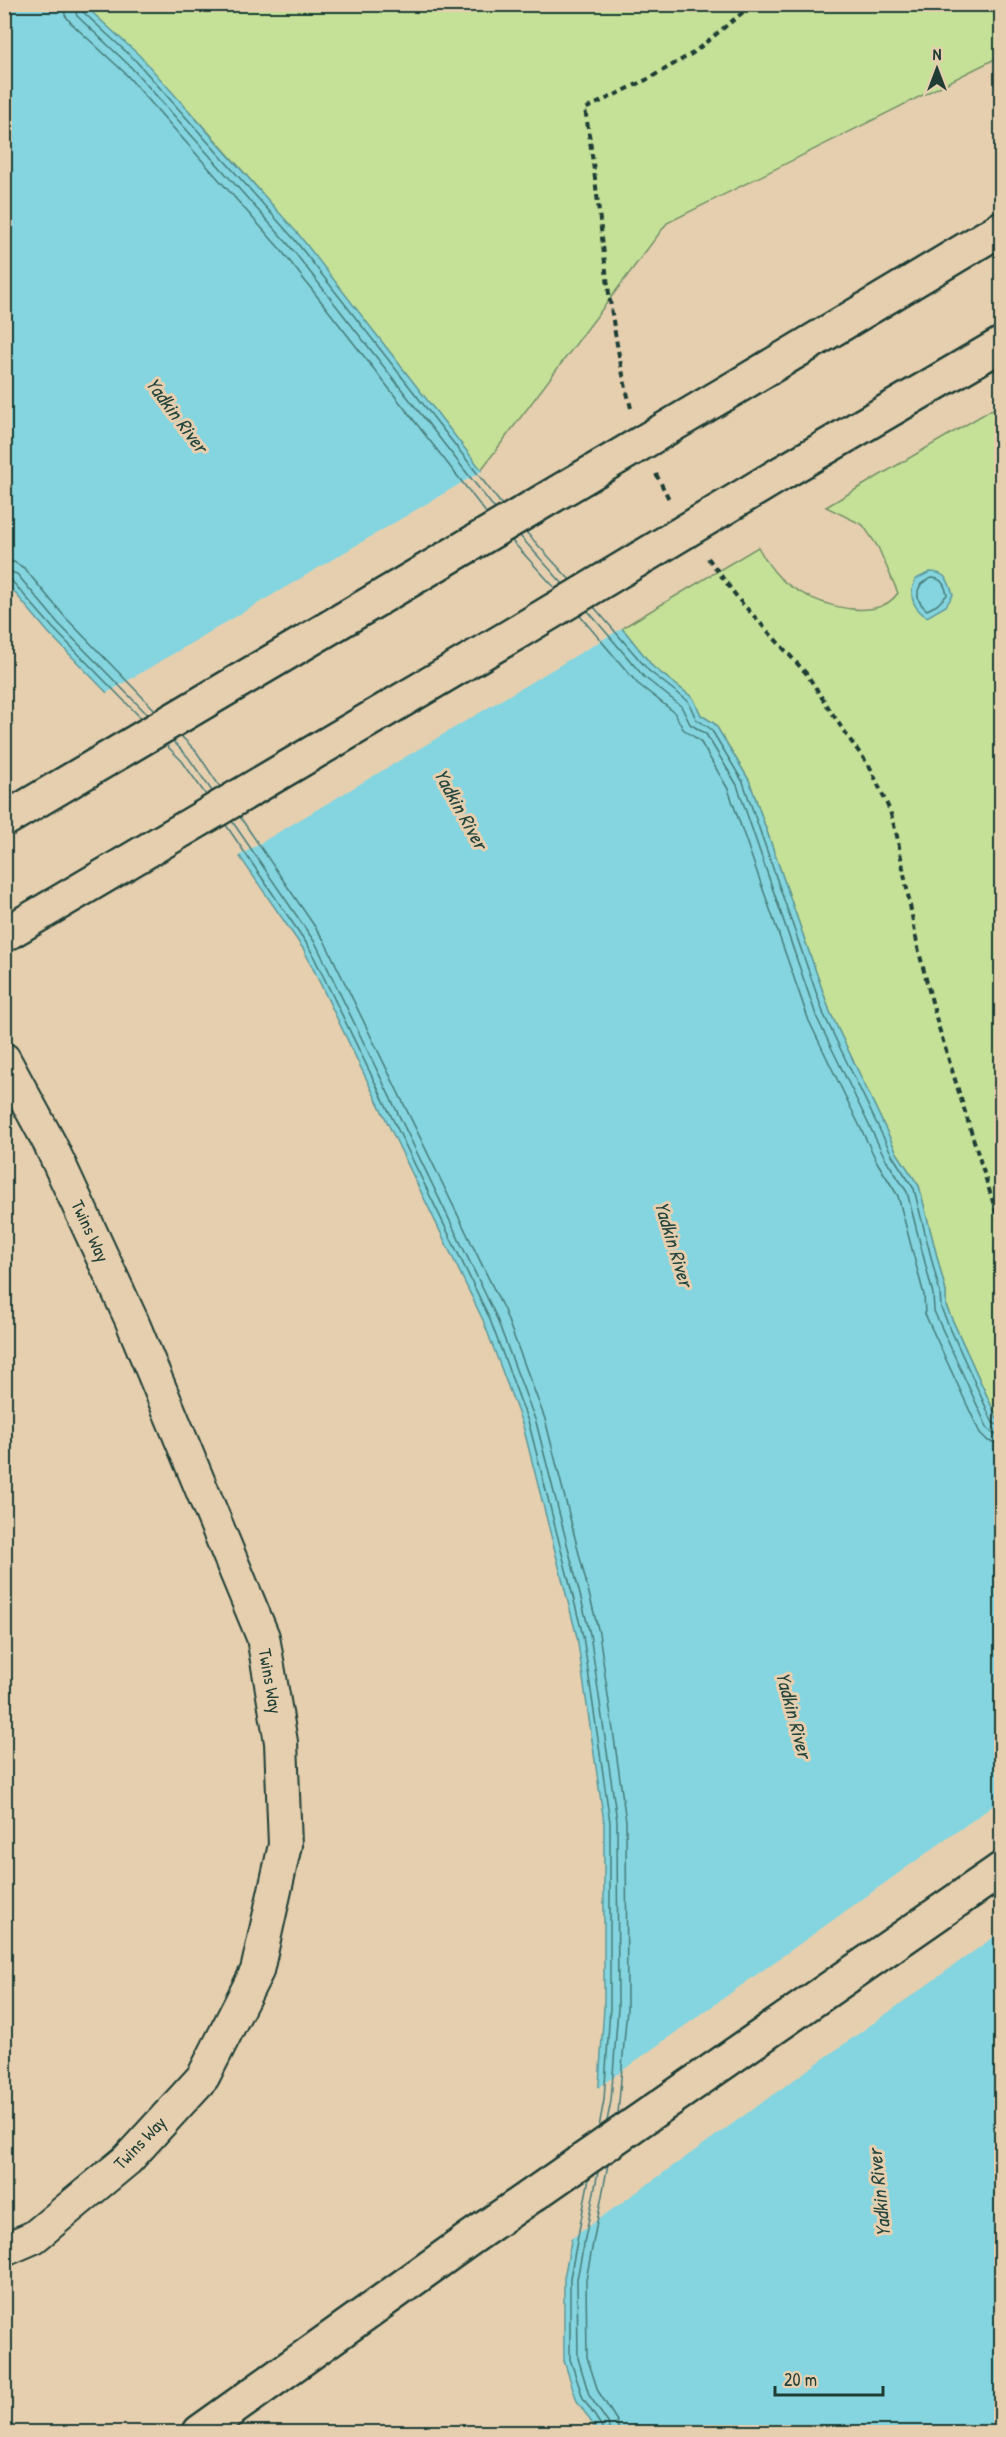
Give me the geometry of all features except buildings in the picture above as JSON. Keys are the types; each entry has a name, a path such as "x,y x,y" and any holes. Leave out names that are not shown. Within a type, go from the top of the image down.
{"main road":[{"path":"4,820 1002,228"},
{"path":"4,935 1002,344"},
{"path":"200,2433 477,2233 1002,1869"}],"street":[{"name":"Twins Way","path":"4,1059 50,1144 131,1320 263,1637 281,1742 285,1845 257,1971 203,2077 127,2160 34,2237 4,2250"}],"path":[{"path":"633,416 603,253 592,149 585,110 648,79 693,53 753,4"},
{"path":"651,465 672,504"},
{"path":"701,550 740,601 806,673 845,734 870,767 878,784 897,836 918,948 938,1025 1002,1231"}],"green space":[{"path":"84,5 1001,5 1001,56 667,223 481,470 340,289 243,171 139,58"},
{"path":"1001,404 1001,1427 946,1306 946,1292 919,1186 897,1153 830,1012 749,780 715,724 701,715 693,698 653,667 622,628 758,547 780,578 805,595 821,602 856,609 873,609 887,603 898,593 878,547 863,525 826,507"}],"water":[{"name":"Yadkin River","path":"4,5 84,5 140,56 299,235 504,499 627,634 653,667 693,698 701,715 715,724 749,780 830,1012 897,1153 919,1186 946,1292 946,1306 1001,1427 1001,2432 598,2432 577,2401 564,2361 564,2278 598,2100 604,2007 604,1822 577,1637 523,1426 483,1320 304,950 177,765 48,632 5,581"},
{"path":"930,572 946,578 953,595 946,606 927,617 915,605 912,590 916,579"}],"pier":[{"path":"485,469 507,497 624,627 237,857 175,767 105,694"},
{"path":"1001,1800 1001,1932 568,2241 595,2090"}]}
